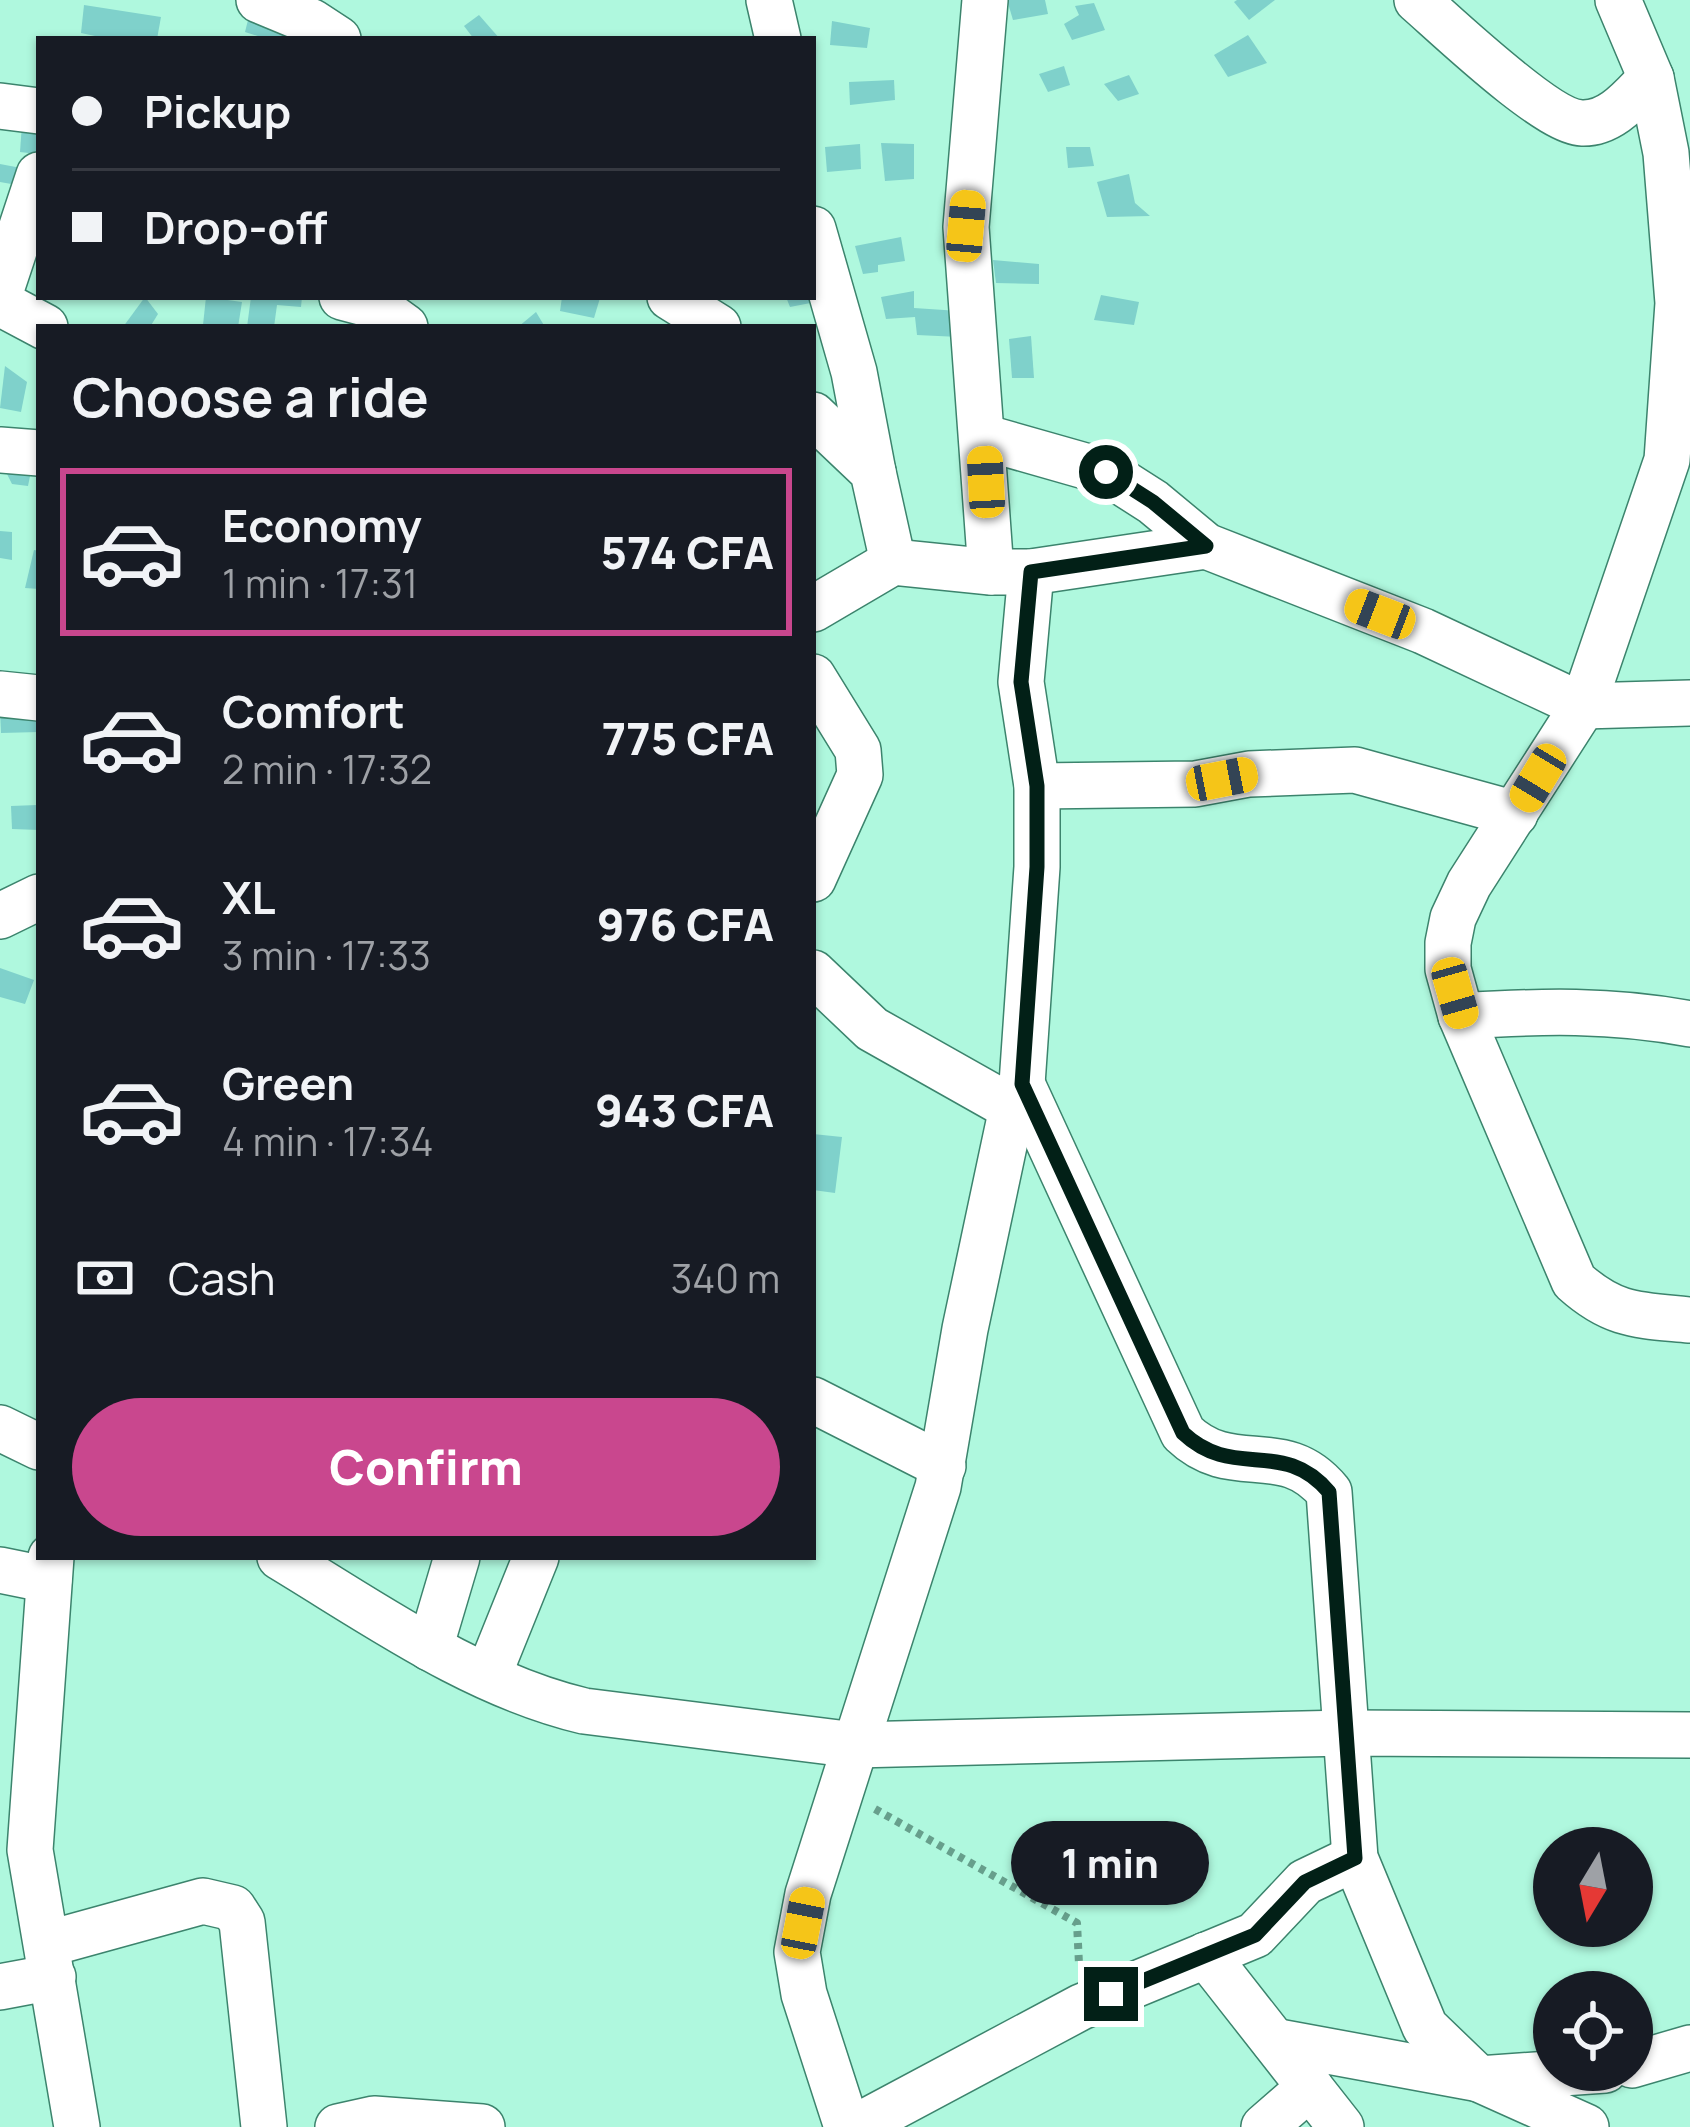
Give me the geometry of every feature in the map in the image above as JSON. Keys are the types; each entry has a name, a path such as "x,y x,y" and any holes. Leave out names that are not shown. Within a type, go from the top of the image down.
{"street":[{"path":"259,0 333,36"},
{"path":"335,0 347,36"},
{"path":"769,0 777,36"},
{"path":"985,0 966,226 983,436 1011,572 1037,786 1037,867 1017,1096 965,1329 943,1466 808,1894 797,1952 804,1994 851,2127 1081,2007 1255,1935 1305,1882 1355,1858"},
{"path":"1417,0 1552,114 1584,123 1617,112 1652,77"},
{"path":"1618,0 1678,148 1684,300 1667,460 1583,706 1469,884 1453,918 1448,969 1461,1016 1574,1280 1619,1313 1690,1321"},
{"path":"0,106 36,111"},
{"path":"0,293 36,184"},
{"path":"816,239 854,372 893,562"},
{"path":"351,300 376,306 401,324"},
{"path":"675,300 713,324"},
{"path":"0,303 39,324"},
{"path":"816,418 873,472"},
{"path":"983,436 1106,472 1153,502 1206,546 1423,631 1583,706 1690,703"},
{"path":"0,450 36,453"},
{"path":"816,607 893,562 1011,572 1206,546"},
{"path":"816,682 858,750 860,775 816,872"},
{"path":"0,694 36,698"},
{"path":"1037,786 1195,784 1250,774 1354,770 1516,814"},
{"path":"0,916 36,898"},
{"path":"816,976 872,1029 1017,1096 1183,1433 1220,1457 1288,1461 1312,1472 1329,1492 1355,1858 1425,2027 1478,2079 1533,2075"},
{"path":"1461,1016 1630,1012 1690,1024"},
{"path":"816,1402 943,1466"},
{"path":"0,1428 36,1446"},
{"path":"285,1560 430,1648 551,1703 855,1745 1346,1733 1690,1735"},
{"path":"430,1648 456,1560"},
{"path":"488,1676 535,1560"},
{"path":"0,1570 50,1568 20,1690 15,1850 50,1961 77,2127"},
{"path":"0,1987 50,1961 203,1901 233,1908 242,1922 264,2127"},
{"path":"1206,1955 1341,2127"},
{"path":"1274,2041 1478,2079 1586,2127"},
{"path":"1653,2059 1690,2048"},
{"path":"1264,2127 1310,2087"},
{"path":"338,2127 374,2119 482,2127"}],"path":[{"path":"842,1790 1077,1923 1081,2007"}],"building":[{"path":"1007,0 1045,0 1048,14 1013,20"},
{"path":"1275,0 1249,20 1234,2"},
{"path":"1094,3 1105,30 1072,40 1064,24 1079,15 1075,6"},
{"path":"84,5 161,17 158,36 81,33"},
{"path":"251,8 293,24 289,36 245,32"},
{"path":"479,15 497,36 472,36 464,26"},
{"path":"832,21 870,28 867,48 830,45"},
{"path":"1248,35 1267,63 1228,77 1214,55"},
{"path":"1064,66 1070,85 1048,92 1039,74"},
{"path":"1129,75 1139,94 1118,101 1104,84"},
{"path":"894,80 895,100 850,105 849,82"},
{"path":"22,124 36,126 36,154 20,152"},
{"path":"881,143 914,144 914,179 885,181"},
{"path":"860,144 861,169 827,172 825,147"},
{"path":"1066,147 1090,147 1094,166 1068,168"},
{"path":"0,164 21,168 17,185 0,182"},
{"path":"1129,174 1135,203 1150,216 1107,217 1097,182"},
{"path":"901,237 905,261 878,265 878,272 863,274 855,246"},
{"path":"993,260 1039,264 1039,284 996,283"},
{"path":"914,291 914,308 959,311 959,337 917,335 915,317 886,319 881,297"},
{"path":"1101,295 1139,302 1134,325 1094,320"},
{"path":"143,300 158,314 152,324 125,324"},
{"path":"206,300 242,302 238,324 203,324"},
{"path":"251,300 302,300 301,307 277,305 274,324 247,324"},
{"path":"562,300 599,300 594,318 560,311"},
{"path":"787,300 826,300 790,307"},
{"path":"536,312 543,324 522,324"},
{"path":"1031,336 1034,378 1012,378 1009,339"},
{"path":"5,366 27,382 21,412 0,408"},
{"path":"0,459 32,466 28,486 12,484 7,474 0,473"},
{"path":"0,531 12,532 12,560 0,558"},
{"path":"34,550 36,550 36,589 25,588"},
{"path":"0,710 36,712 36,732 1,733"},
{"path":"36,805 36,830 12,829 11,806"},
{"path":"0,968 34,980 25,1004 0,997"},
{"path":"816,1134 842,1137 835,1193 816,1190"}],"route":[{"path":"1106,472 1153,502 1206,546 1031,572 1021,682 1037,786 1037,867 1022,1084 1183,1433 1220,1457 1288,1461 1312,1472 1329,1492 1355,1858 1305,1882 1255,1935 1111,1994"}]}
